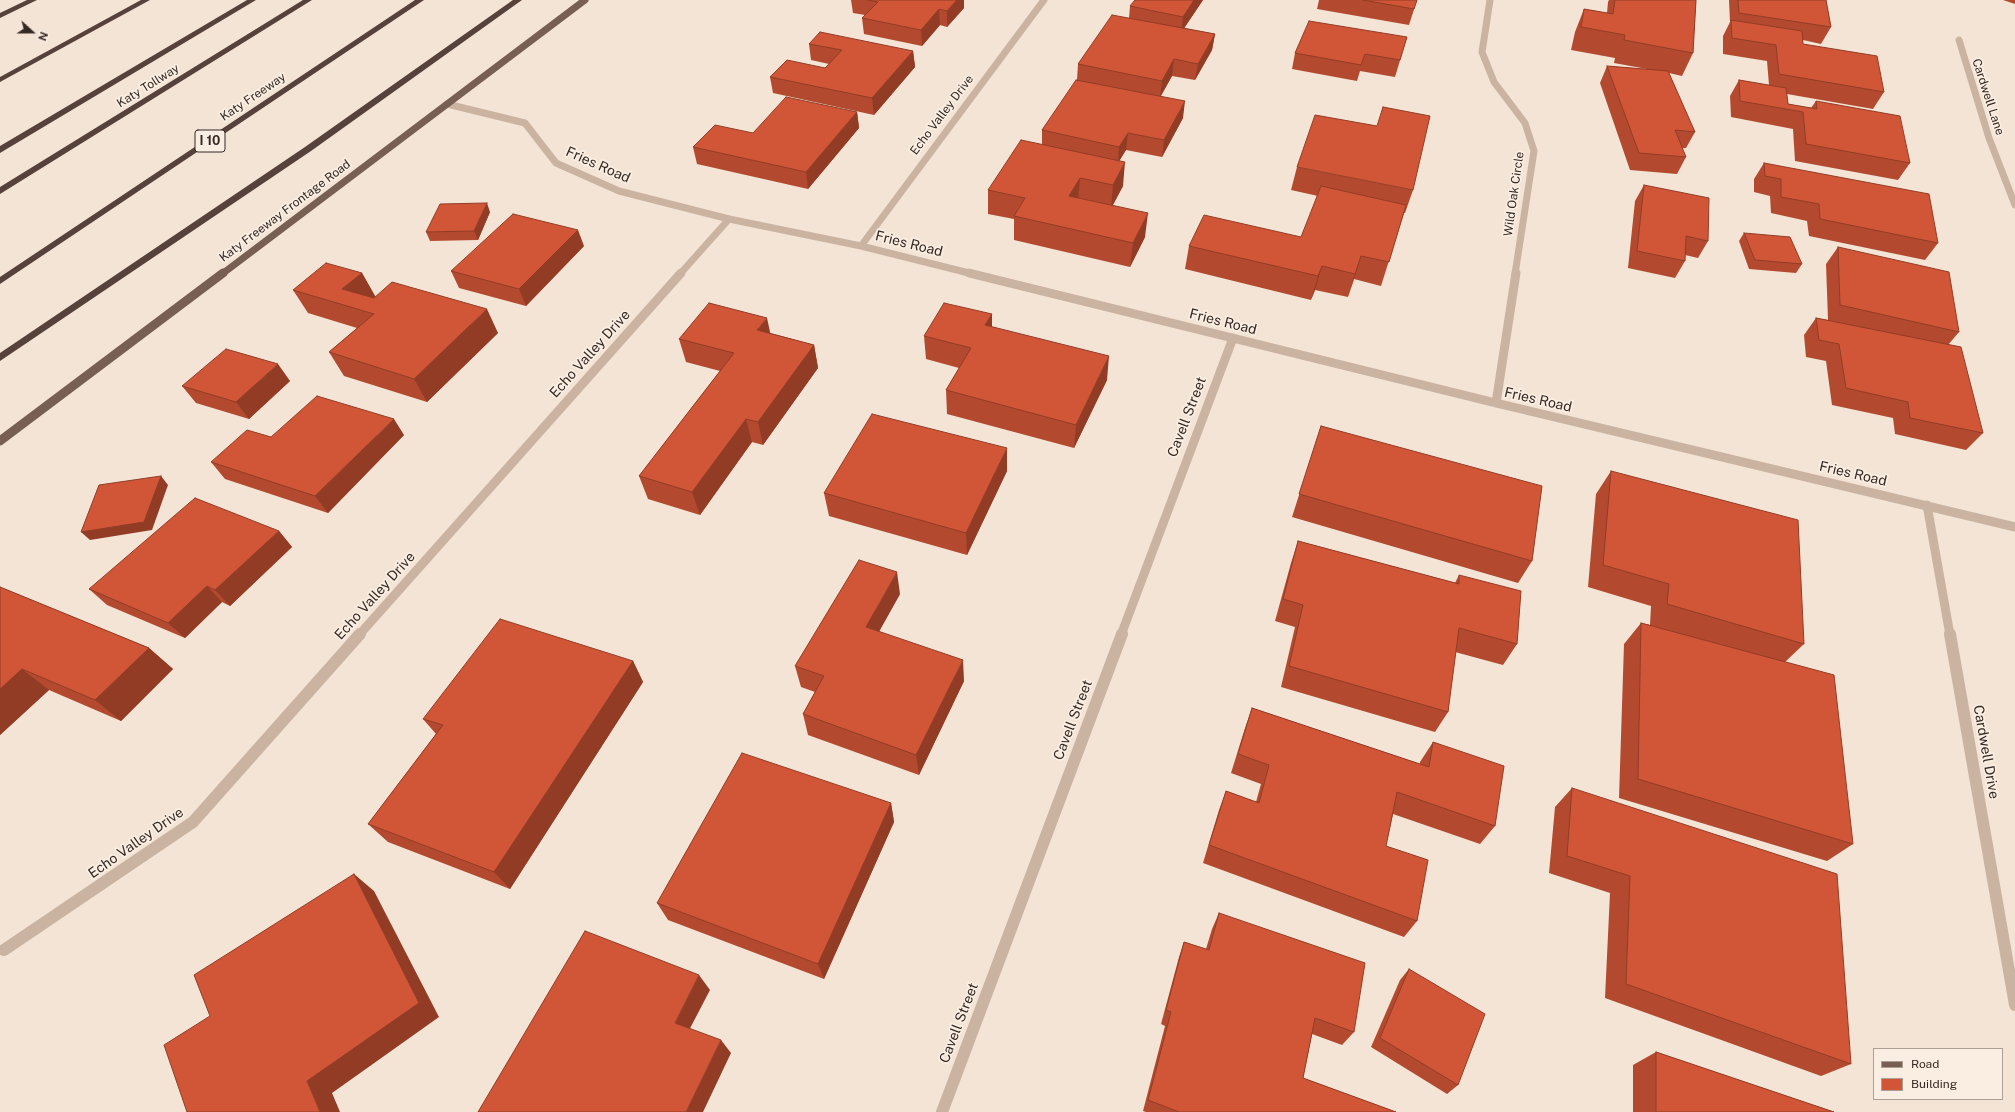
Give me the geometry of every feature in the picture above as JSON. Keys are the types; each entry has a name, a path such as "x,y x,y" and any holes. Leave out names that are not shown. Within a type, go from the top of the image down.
{"highway":[{"path":"0,16 33,0"},
{"path":"0,80 146,0"},
{"name":"Katy Tollway","path":"0,150 252,0"},
{"name":"Katy Tollway","path":"0,190 308,0"},
{"name":"Katy Freeway","path":"0,281 420,0"},
{"path":"0,358 308,149 518,0"}],"main road":[{"name":"Katy Freeway Frontage Road","path":"0,441 585,0"}],"street":[{"name":"Echo Valley Drive","path":"861,246 1044,0"},
{"name":"Wild Oak Circle","path":"1490,0 1482,52 1494,82 1525,123 1534,151 1496,403"},
{"name":"Cardwell Lane","path":"1959,40 1989,138 2015,205"},
{"name":"Fries Road","path":"447,104 525,123 556,163 619,191 729,219 861,246 1496,403 2015,527"},
{"name":"Echo Valley Drive","path":"4,950 193,822 729,219"},
{"name":"Cavell Street","path":"942,1112 1233,338"},
{"name":"Cardwell Drive","path":"1927,505 2015,1005"}],"building":[{"path":"868,0 957,0 947,11 939,9 921,30 862,18 878,2"},
{"path":"1135,0 1194,0 1183,17 1130,6"},
{"path":"1363,0 1417,0 1414,9"},
{"path":"1615,0 1696,0 1693,53 1624,40 1625,35 1581,27 1584,9 1613,14"},
{"path":"1738,0 1826,0 1831,27 1739,13"},
{"path":"1112,15 1215,34 1198,64 1174,59 1162,81 1078,64"},
{"path":"1731,20 1802,31 1803,44 1877,56 1884,92 1779,74 1776,45 1732,38"},
{"path":"1309,21 1407,37 1400,60 1365,54 1361,65 1295,53"},
{"path":"820,32 913,51 872,98 770,77 787,60 825,68 842,50 809,44"},
{"path":"1607,66 1668,71 1695,132 1675,130 1686,157 1639,153"},
{"path":"1076,80 1185,101 1164,140 1128,133 1119,147 1042,130"},
{"path":"1739,80 1786,88 1788,104 1817,109 1816,101 1900,116 1910,163 1806,144 1803,112 1740,101"},
{"path":"786,97 857,112 806,172 693,147 715,125 753,133"},
{"path":"1383,107 1430,116 1413,190 1297,167 1315,115 1377,126"},
{"path":"1021,140 1125,162 1113,185 1080,178 1069,196 1148,213 1133,243 1014,216 1025,198 988,190"},
{"path":"1764,163 1929,194 1938,243 1820,219 1819,204 1781,197 1781,179 1765,176"},
{"path":"1644,185 1709,198 1708,241 1686,236 1685,261 1637,251"},
{"path":"1321,186 1406,205 1389,262 1361,256 1355,274 1322,266 1318,276 1189,246 1204,215 1301,237"},
{"path":"487,203 474,231 426,232 440,204"},
{"path":"513,214 578,230 519,289 451,271"},
{"path":"1744,233 1790,237 1802,264 1755,260"},
{"path":"1838,247 1949,272 1959,332 1840,305"},
{"path":"326,263 362,273 342,289 374,298 392,282 487,309 414,379 329,352 374,314 293,290"},
{"path":"709,303 767,318 757,330 814,345 758,422 746,419 692,492 639,476 734,353 679,339"},
{"path":"944,303 992,314 985,325 1109,356 1076,425 946,390 971,348 924,336"},
{"path":"1816,318 1961,347 1983,433 1910,418 1908,402 1846,388 1839,344 1819,340"},
{"path":"226,349 278,364 236,402 182,386"},
{"path":"317,396 394,419 315,496 211,462 247,430 271,437"},
{"path":"872,414 1007,448 966,533 824,493"},
{"path":"1321,426 1542,486 1532,561 1299,494"},
{"path":"1611,471 1798,520 1804,644 1667,604 1669,584 1603,565"},
{"path":"161,476 144,522 81,532 99,485"},
{"path":"195,498 279,531 215,590 207,586 168,623 89,589"},
{"path":"1298,541 1459,584 1459,575 1521,591 1517,644 1459,628 1448,712 1289,666 1303,605 1283,599"},
{"path":"859,560 897,572 866,627 963,660 916,755 803,714 824,676 795,666"},
{"path":"0,587 149,648 95,700 22,669 0,689"},
{"path":"500,619 633,661 494,872 368,824 443,725 423,719"},
{"path":"1641,623 1834,675 1853,844 1638,779"},
{"path":"1252,708 1429,767 1433,742 1504,766 1495,826 1397,792 1386,846 1428,860 1417,921 1209,845 1226,791 1259,803 1269,765 1238,754"},
{"path":"742,753 891,803 818,964 657,903"},
{"path":"1572,788 1837,874 1851,1064 1626,984 1630,876 1567,856"},
{"path":"354,874 419,1003 307,1081 320,1112 187,1112 164,1045 210,1016 194,975"},
{"path":"1219,913 1365,963 1354,1032 1315,1018 1303,1078 1396,1112 1179,1112 1148,1100 1171,1012 1166,1010 1184,942 1209,950"},
{"path":"585,931 699,975 675,1023 721,1040 686,1112 478,1112"},
{"path":"1409,969 1485,1014 1458,1085 1380,1038"},
{"path":"1656,1052 1834,1112 1656,1112"}]}
